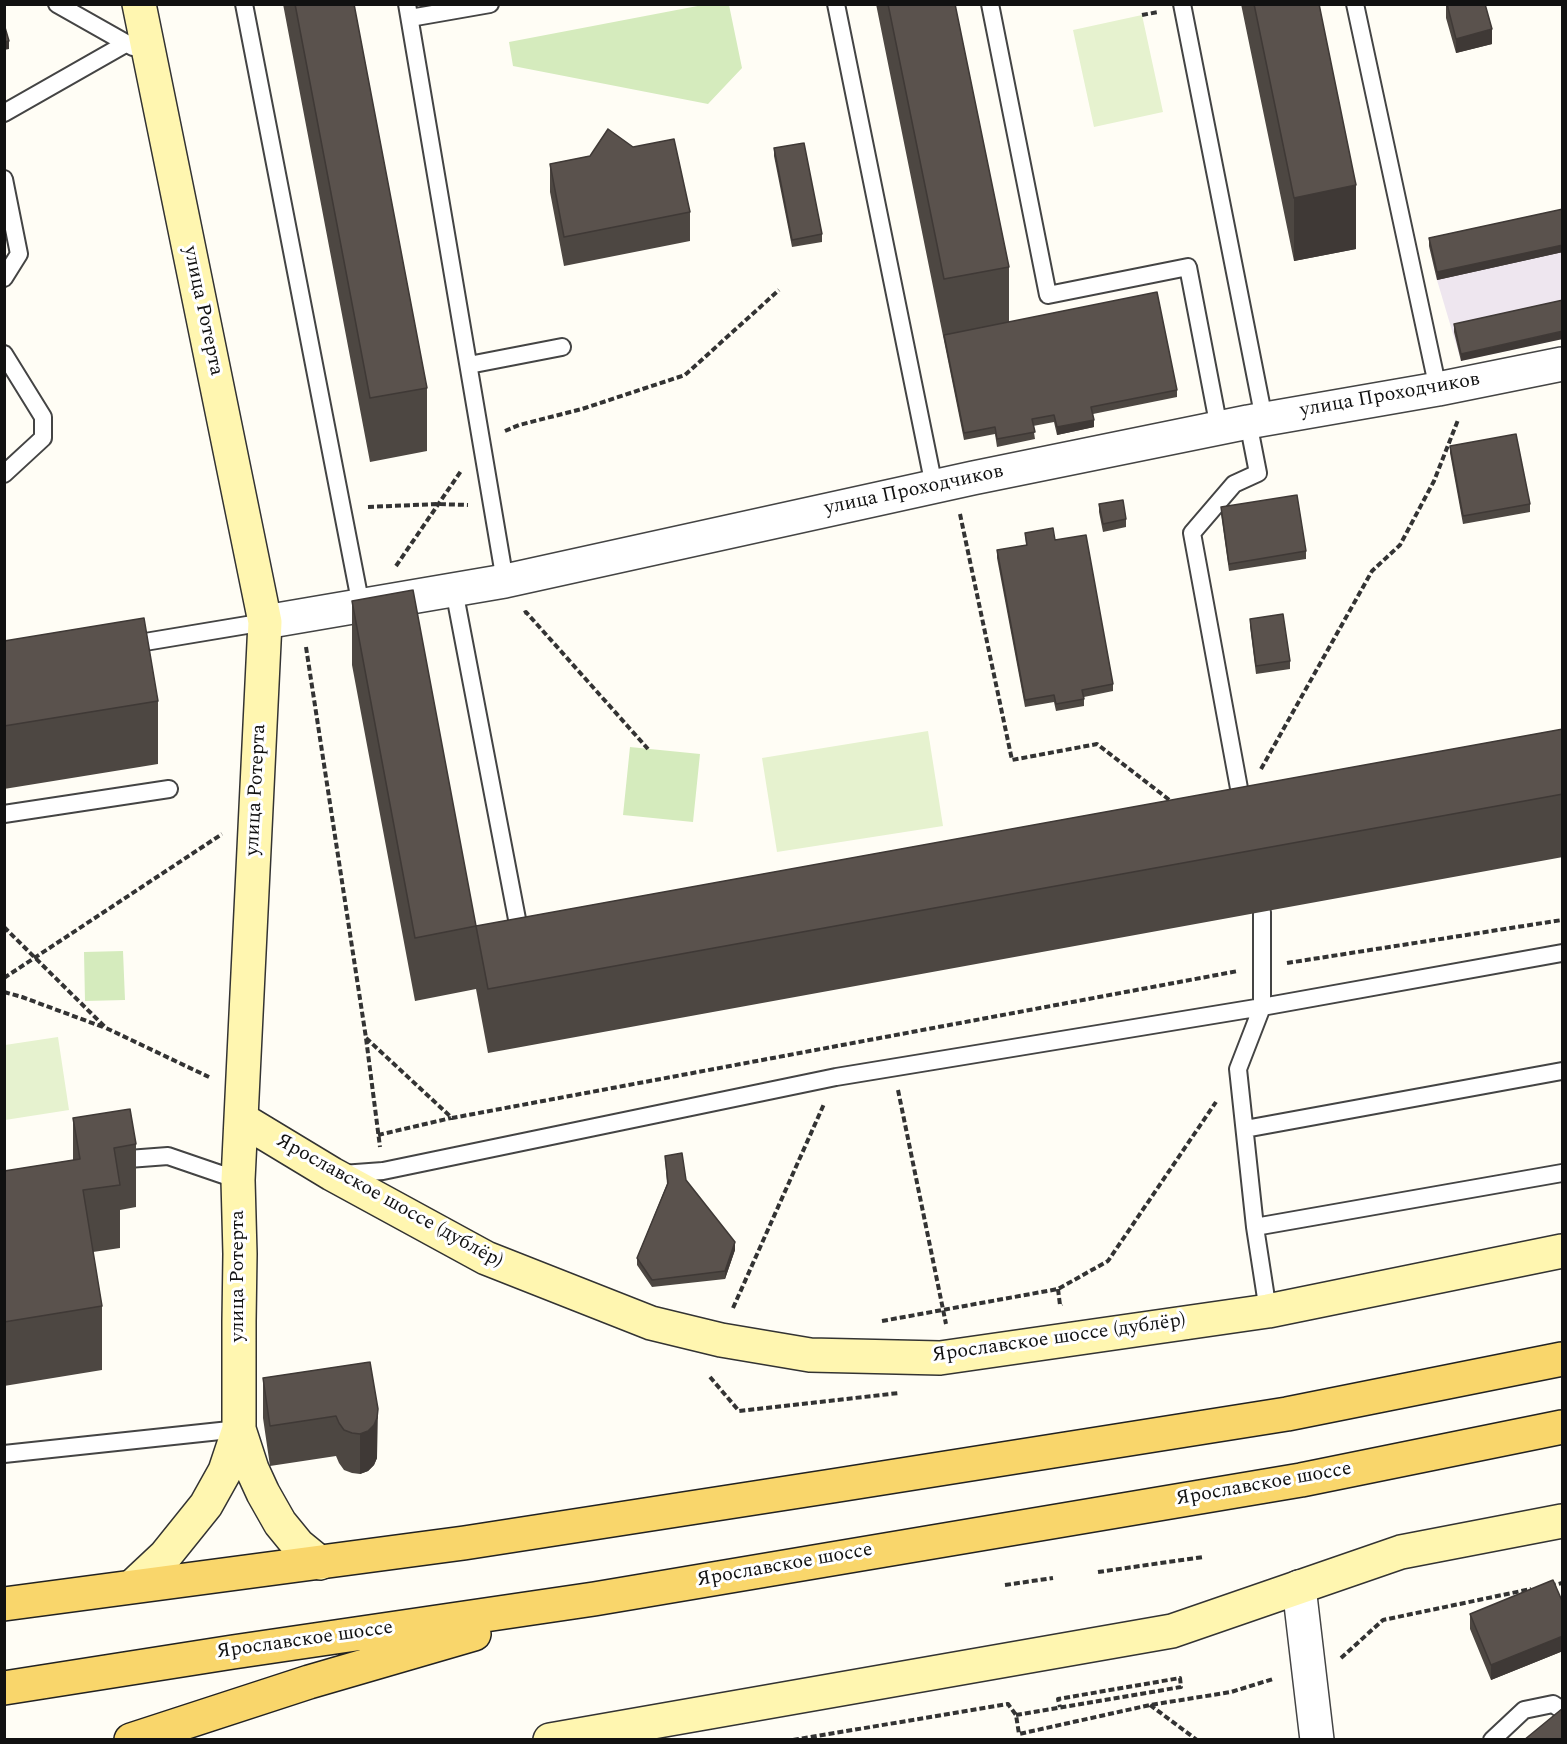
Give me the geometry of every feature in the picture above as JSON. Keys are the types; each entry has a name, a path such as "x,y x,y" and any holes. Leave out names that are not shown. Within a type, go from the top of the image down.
{"main road":[{"path":"4,1604 499,1538 1287,1414 1563,1359"},
{"name":"Ярославское шоссе","path":"4,1688 594,1599 1301,1480 1563,1427"},
{"path":"4,1585 133,1586"},
{"path":"131,1740 309,1682 594,1599"}],"street":[{"name":"улица Ротерта","path":"139,4 138,50 266,622 238,1180 239,1429 256,1477 280,1523 298,1545 320,1563"},
{"name":"улица Проходчиков","path":"266,622 505,581 946,495 1244,423 1438,389 1563,364"},
{"name":"Ярославское шоссе (дублёр)","path":"241,1119 332,1174 486,1258 651,1323 721,1340 810,1355 940,1358 1268,1311 1563,1251"},
{"path":"1498,1372 1563,1346"},
{"path":"133,1586 165,1556 206,1505 225,1471 239,1429"},
{"path":"550,1740 1172,1631 1401,1552 1563,1521"},
{"path":"1299,1587 1317,1740"}],"lane":[{"path":"57,4 138,50"},
{"path":"244,4 342,508 366,605"},
{"path":"490,4 409,11 505,581"},
{"path":"836,4 946,495"},
{"path":"990,4 1048,295 1188,267 1244,423 1258,473 1233,484 1192,533 1244,814"},
{"path":"1182,4 1244,423"},
{"path":"1355,4 1438,389"},
{"path":"4,113 138,50"},
{"path":"4,179 19,254 4,278"},
{"path":"469,365 562,347"},
{"path":"4,354 43,417 43,438 4,474"},
{"path":"454,590 521,942 533,940"},
{"path":"107,648 266,622"},
{"path":"4,814 169,789"},
{"path":"1262,912 1262,1006 1238,1070 1268,1311"},
{"path":"332,1174 382,1171 836,1077 1563,953"},
{"path":"1245,1130 1563,1071"},
{"path":"101,1161 168,1156 238,1180"},
{"path":"1256,1227 1563,1173"},
{"path":"4,1454 239,1429"},
{"path":"1492,1740 1524,1710 1553,1704 1563,1710"}],"path":[{"path":"366,605 482,442 519,424 582,409 685,375 779,290"},
{"path":"1244,814 1372,571 1400,545 1434,481 1460,417"},
{"path":"946,495 1012,760 1097,744 1180,808"},
{"path":"342,508 437,504 493,506"},
{"path":"516,614 526,612 648,749"},
{"path":"305,645 366,1038 382,1171"},
{"path":"4,978 223,834"},
{"path":"378,1135 452,1118 1262,966 1563,920"},
{"path":"4,992 106,1028"},
{"path":"366,1038 452,1118"},
{"path":"893,1068 948,1330"},
{"path":"872,1323 1058,1289 1108,1261 1238,1070"},
{"path":"731,1315 836,1077"},
{"path":"1058,1289 1060,1305"},
{"path":"710,1377 739,1411 903,1393"},
{"path":"1098,1572 1203,1557"},
{"path":"1005,1585 1053,1578"},
{"path":"1308,1670 1340,1659 1383,1620 1563,1583"},
{"path":"1016,1715 1181,1687 1180,1678 1058,1699 1060,1707"},
{"path":"1019,1734 1150,1705 1231,1692 1273,1679"},
{"path":"793,1740 1008,1704 1016,1715 1019,1734 1017,1740"},
{"path":"1150,1705 1197,1740"}],"shaded area":[{"path":"1562,217 1562,339 1461,361 1429,246"}],"green space":[{"path":"708,4 729,5 742,68 708,104 513,66 509,42"},
{"path":"1142,15 1163,112 1094,127 1073,30"},
{"path":"928,731 943,826 777,852 762,758"},
{"path":"630,747 700,754 693,822 623,815"},
{"path":"123,951 125,1000 85,1001 84,952"},
{"path":"58,1037 69,1110 5,1120 5,1045"}],"building":[{"path":"295,4 354,4 427,388 370,398"},
{"path":"888,4 955,4 1009,267 944,279"},
{"path":"1254,4 1319,4 1356,185 1294,198"},
{"path":"1447,4 1485,4 1492,29 1456,39"},
{"path":"4,24 9,41 4,42"},
{"path":"608,129 633,147 674,139 690,212 564,237 550,164 590,156"},
{"path":"804,143 822,234 792,240 774,148"},
{"path":"1563,209 1563,245 1437,272 1429,238"},
{"path":"1157,292 1177,390 1091,407 1094,420 1057,427 1054,415 1032,419 1035,432 997,439 995,427 964,433 944,335"},
{"path":"1563,300 1563,331 1461,354 1454,324"},
{"path":"1516,434 1530,504 1463,516 1450,446"},
{"path":"1297,495 1306,551 1229,564 1221,507"},
{"path":"1123,500 1126,519 1103,524 1099,504"},
{"path":"1053,528 1055,540 1086,535 1113,684 1082,690 1084,699 1056,704 1054,695 1025,700 997,550 1027,545 1025,533"},
{"path":"413,590 476,926 415,938 352,601"},
{"path":"1283,614 1290,661 1256,666 1250,619"},
{"path":"144,618 158,701 4,726 4,641"},
{"path":"1563,729 1563,794 488,989 476,926"},
{"path":"130,1109 136,1144 114,1148 120,1185 83,1190 102,1306 4,1322 4,1171 80,1159 73,1118"},
{"path":"682,1153 686,1180 735,1242 725,1271 652,1280 637,1258 668,1183 665,1156"},
{"path":"370,1362 378,1409 374,1425 368,1431 360,1434 344,1430 336,1416 270,1426 263,1378"},
{"path":"1553,1580 1563,1603 1563,1636 1491,1665 1470,1614"},
{"path":"1563,1708 1563,1740 1524,1740"}]}
